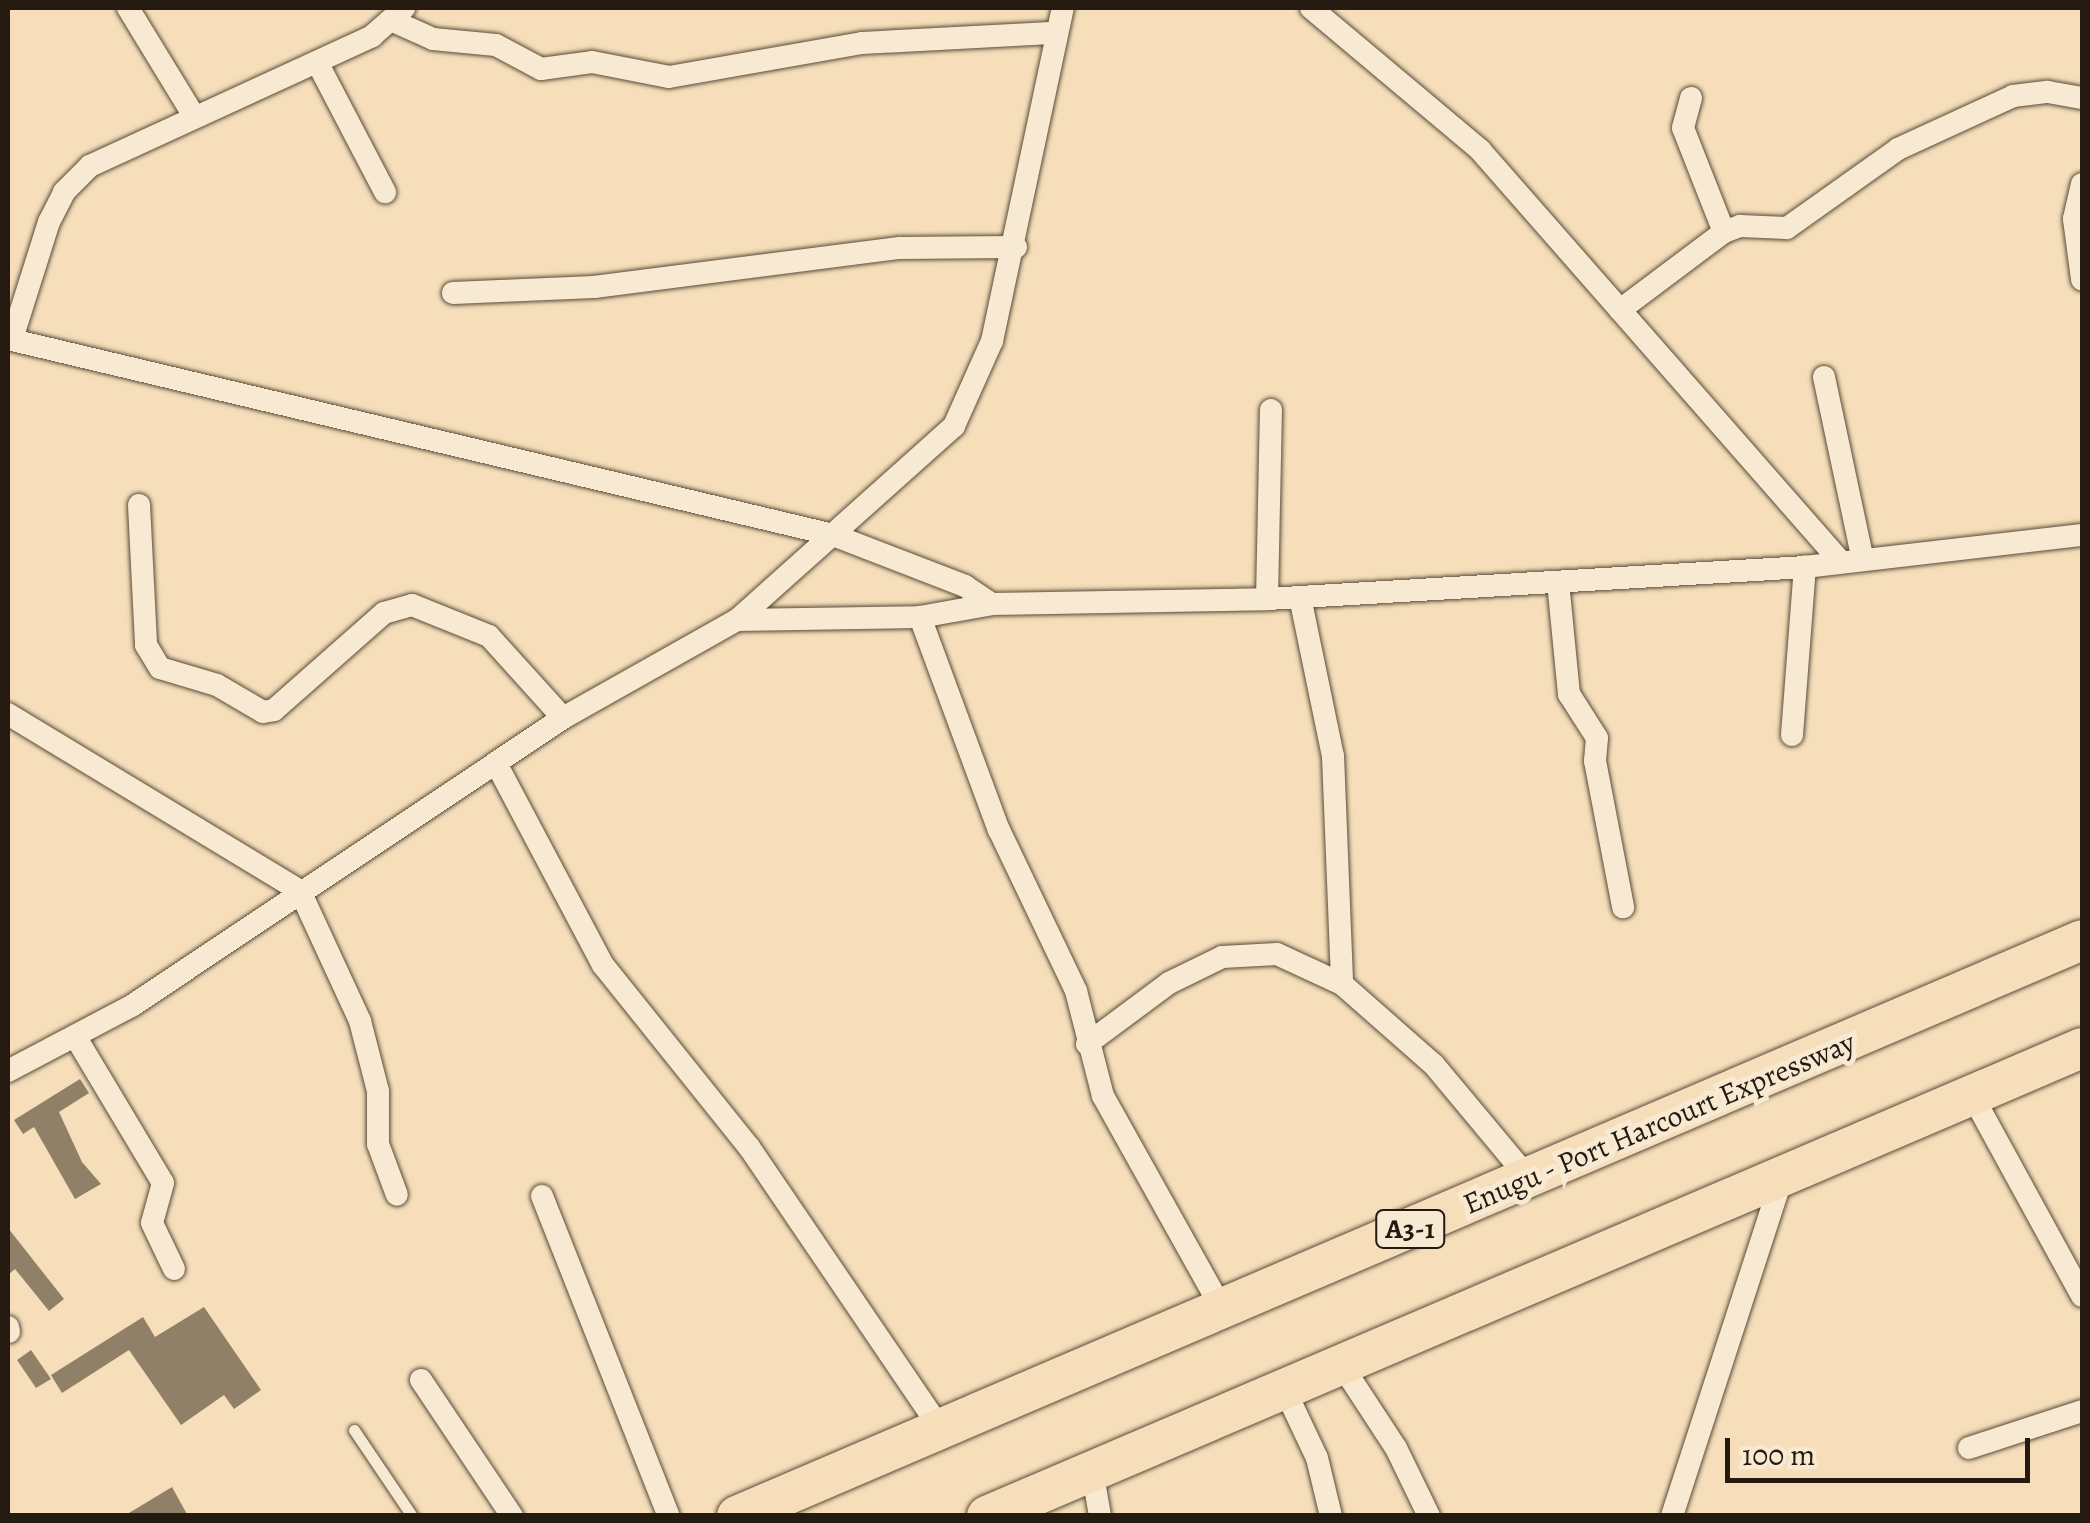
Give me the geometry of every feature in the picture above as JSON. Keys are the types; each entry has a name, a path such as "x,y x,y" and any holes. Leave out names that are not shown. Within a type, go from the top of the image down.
{"highway":[{"name":"Enugu - Port Harcourt Expressway","path":"736,1516 2082,940"},
{"path":"987,1516 2082,1048"}],"street":[{"path":"128,8 194,116"},
{"path":"8,1071 133,1005 300,891 498,765 563,718 738,620 954,426 992,341 1016,246 1063,8"},
{"path":"1311,8 1480,150 1620,310 1852,561"},
{"path":"992,604 965,586 832,535 10,339 64,192 90,166 317,62 399,14 433,38 496,44 541,69 592,62 669,78 862,43 1056,33"},
{"path":"317,62 385,192"},
{"path":"1620,310 1724,232 1740,226 1786,228 1898,149 2012,96 2048,92 2082,98"},
{"path":"1691,98 1683,128 1724,232"},
{"path":"2082,184 2074,219 2082,280"},
{"path":"453,293 594,287 900,248 1016,246"},
{"path":"1824,377 1852,561"},
{"path":"1267,599 1271,410"},
{"path":"139,505 146,644 160,668 217,686 263,712 274,710 384,613 412,605 489,636 563,718"},
{"path":"738,620 920,617 992,604 1267,599 1804,567 2082,535"},
{"path":"1792,735 1804,567"},
{"path":"1558,582 1570,694 1597,738 1595,761 1623,907"},
{"path":"1300,597 1333,756 1342,984"},
{"path":"920,617 999,830 1076,991 1087,1044 1104,1096 1222,1309"},
{"path":"8,714 300,891 360,1021 378,1092 378,1144 397,1195"},
{"path":"498,765 603,965 760,1162 940,1428"},
{"path":"1087,1044 1169,983 1222,957 1277,954 1342,984 1434,1065 1529,1179"},
{"path":"75,1036 163,1182 152,1223 174,1268"},
{"path":"1972,1096 2082,1296"},
{"path":"1672,1516 1783,1175"},
{"path":"542,1196 669,1516"},
{"path":"1341,1364 1396,1448 1429,1516"},
{"path":"421,1380 512,1516"},
{"path":"1284,1388 1316,1458 1331,1516"},
{"path":"1969,1448 2082,1410"},
{"path":"1092,1470 1100,1516"}],"lane":[{"path":"354,1430 412,1516"}],"building":[{"path":"80,1079 89,1093 59,1112 82,1162 101,1184 75,1199 34,1127 23,1134 14,1120"},
{"path":"8,1228 64,1299 49,1311 15,1269 8,1275"},
{"path":"204,1307 261,1390 234,1409 224,1395 181,1425 129,1350 62,1393 51,1375 143,1317 155,1337"},
{"path":"31,1350 51,1379 36,1388 17,1360"},
{"path":"172,1487 188,1516 124,1516"}]}
